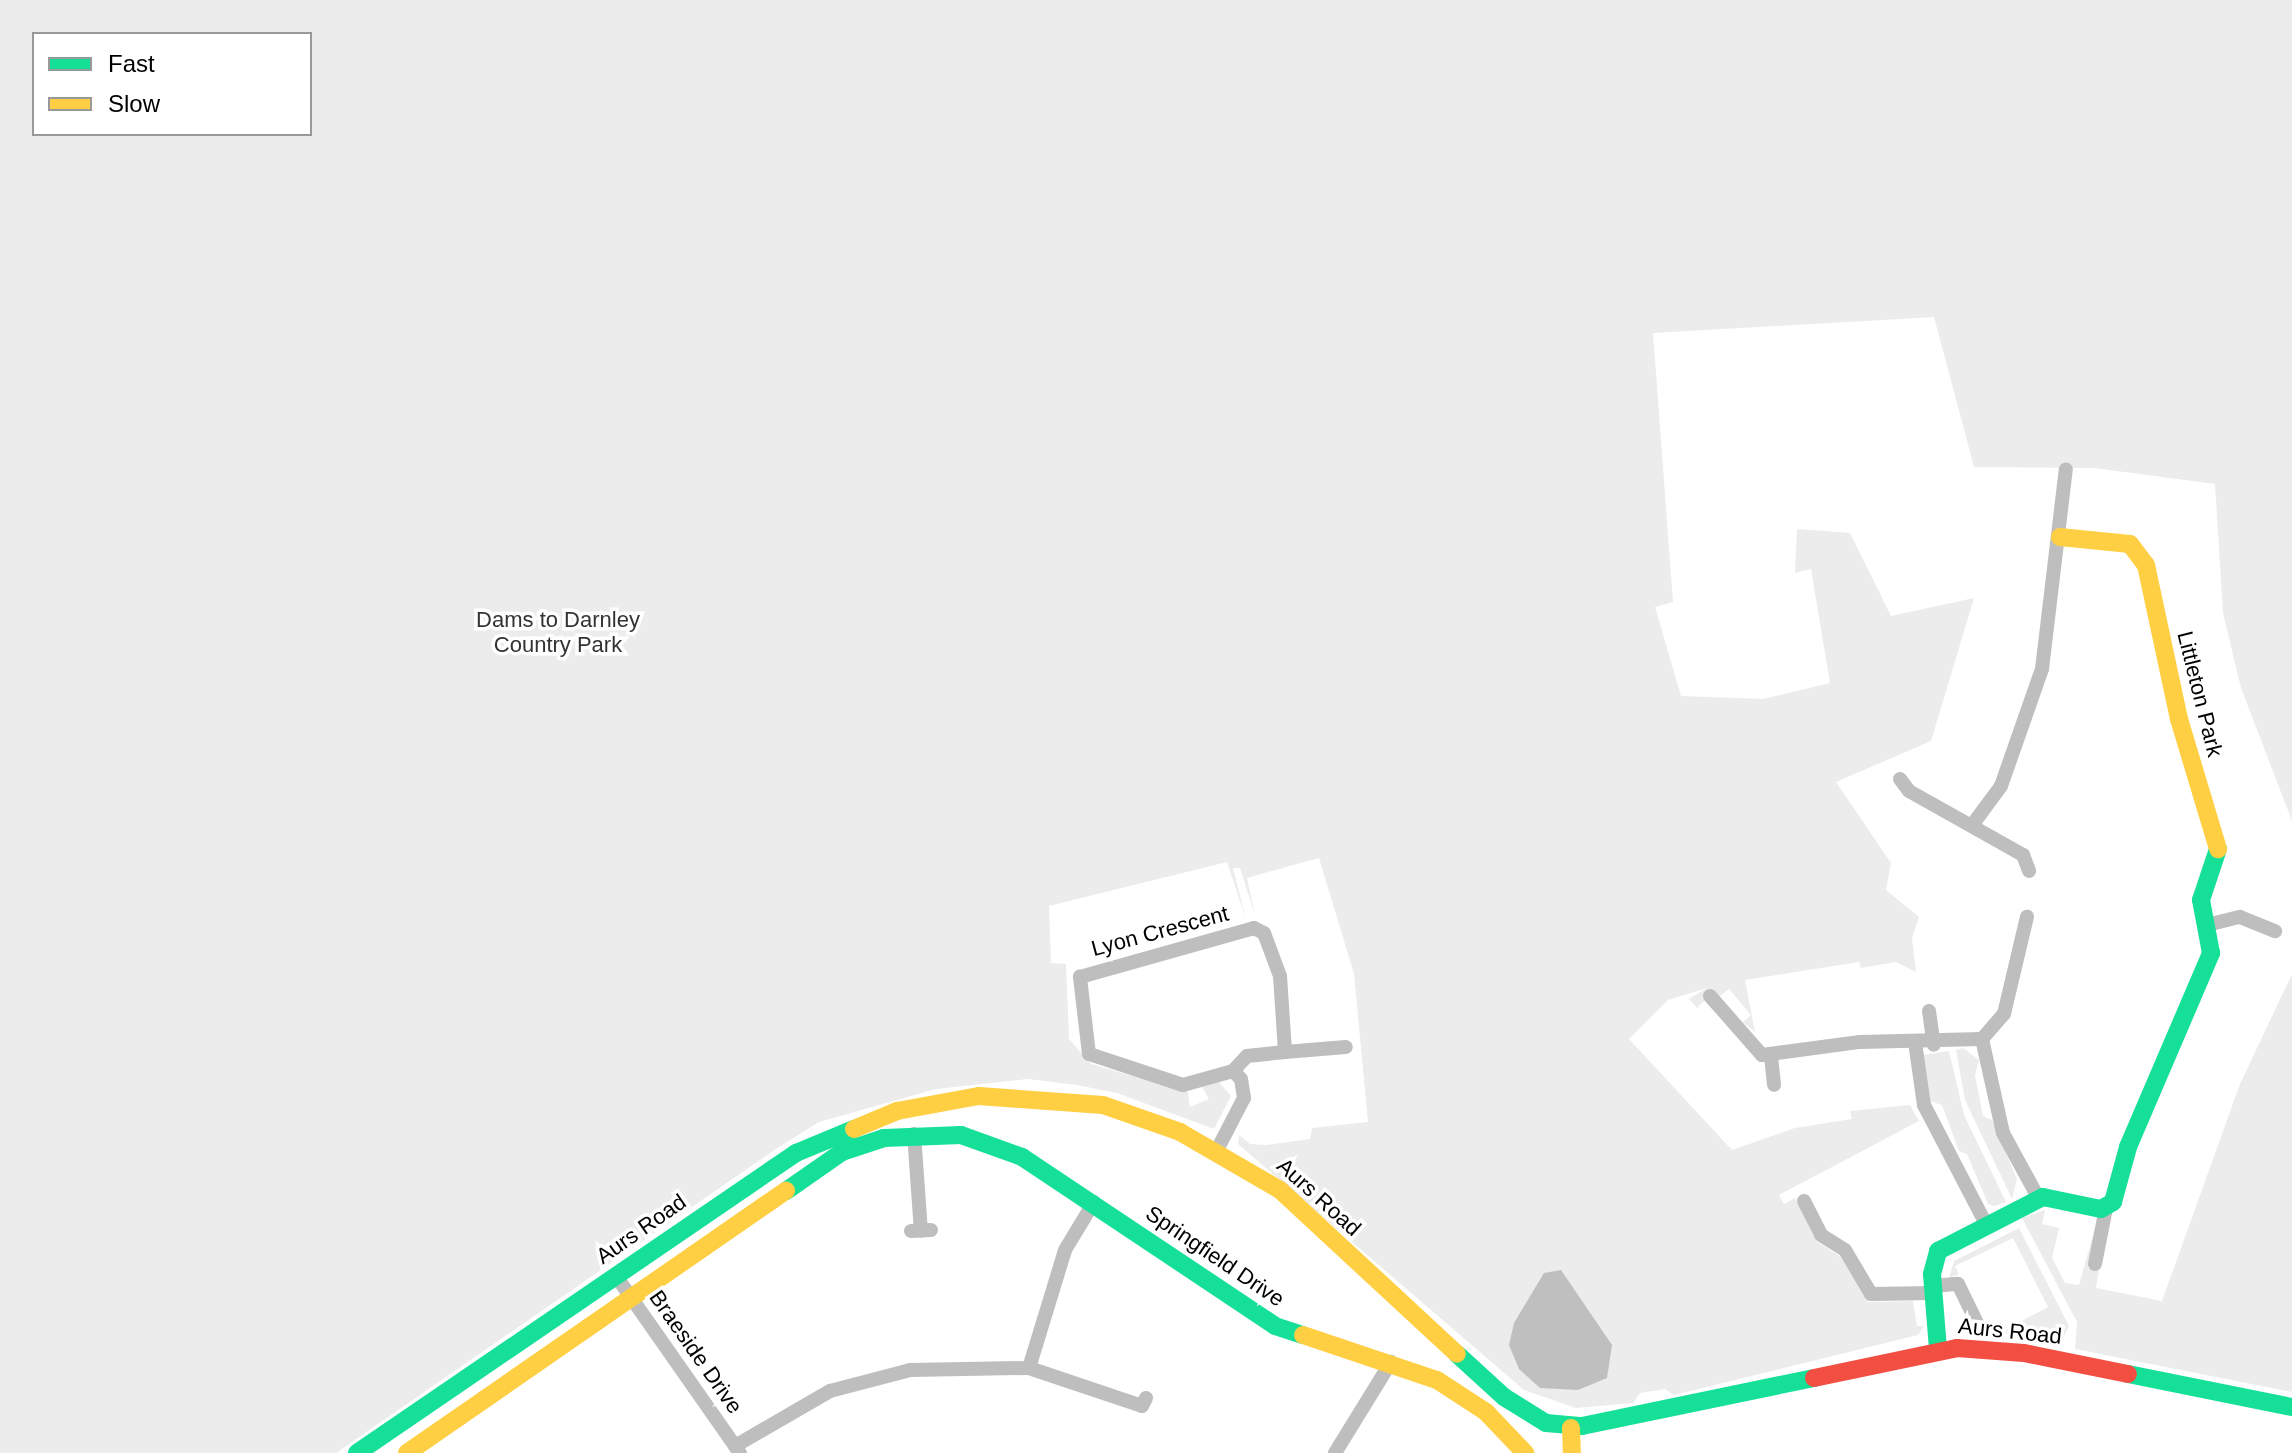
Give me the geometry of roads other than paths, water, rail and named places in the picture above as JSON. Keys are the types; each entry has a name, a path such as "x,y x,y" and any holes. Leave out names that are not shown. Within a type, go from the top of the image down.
{"street":[{"path":"1973,824 2001,786 2042,669 2066,469"},
{"name":"Littleton Park","path":"2060,537 2130,544 2146,565 2179,719 2218,850 2201,900 2211,953 2106,1208 2095,1264"},
{"path":"1900,779 1909,791 1973,824 2023,855 2029,871"},
{"path":"1710,996 1754,1048 1771,1056 1860,1042 1934,1045 1982,1039 2004,1014 2027,917"},
{"path":"2207,925 2240,917 2275,931"},
{"name":"Lyon Crescent","path":"1285,1052 1280,976 1269,939 1254,928 1080,977 1089,1054 1183,1085 1233,1071 1247,1056 1346,1047"},
{"path":"1929,1011 1934,1045"},
{"path":"1982,1039 2003,1133 2039,1199"},
{"path":"1915,1042 1924,1105 1987,1226"},
{"path":"1771,1056 1774,1085"},
{"path":"1217,1150 1244,1098 1233,1071"},
{"name":"Aurs Road","path":"357,1453 796,1153 859,1124 921,1105 979,1096 1080,1100 1142,1116 1217,1150 1280,1190 1504,1397 1546,1423 1571,1428 1938,1349 2024,1353 2292,1407"},
{"path":"914,1134 921,1231"},
{"name":"Springfield Drive","path":"631,1298 842,1152 914,1134 982,1141 1094,1202 1255,1315 1391,1362 1463,1396 1525,1453"},
{"path":"1938,1349 1933,1289 1938,1251 2039,1199 2106,1208"},
{"path":"1804,1201 1821,1235 1845,1250 1871,1294 1958,1284 1978,1325"},
{"path":"1029,1368 1060,1265 1094,1202"},
{"name":"Braeside Drive","path":"616,1276 738,1450"},
{"path":"407,1453 631,1298"},
{"path":"1335,1453 1391,1362"},
{"path":"738,1450 803,1405 870,1378 937,1368 1029,1368 1142,1406 1146,1398"},
{"path":"1571,1428 1572,1453"}],"park label":[{"name":"Dams to Darnley Country Park","path":"558,632"}]}
